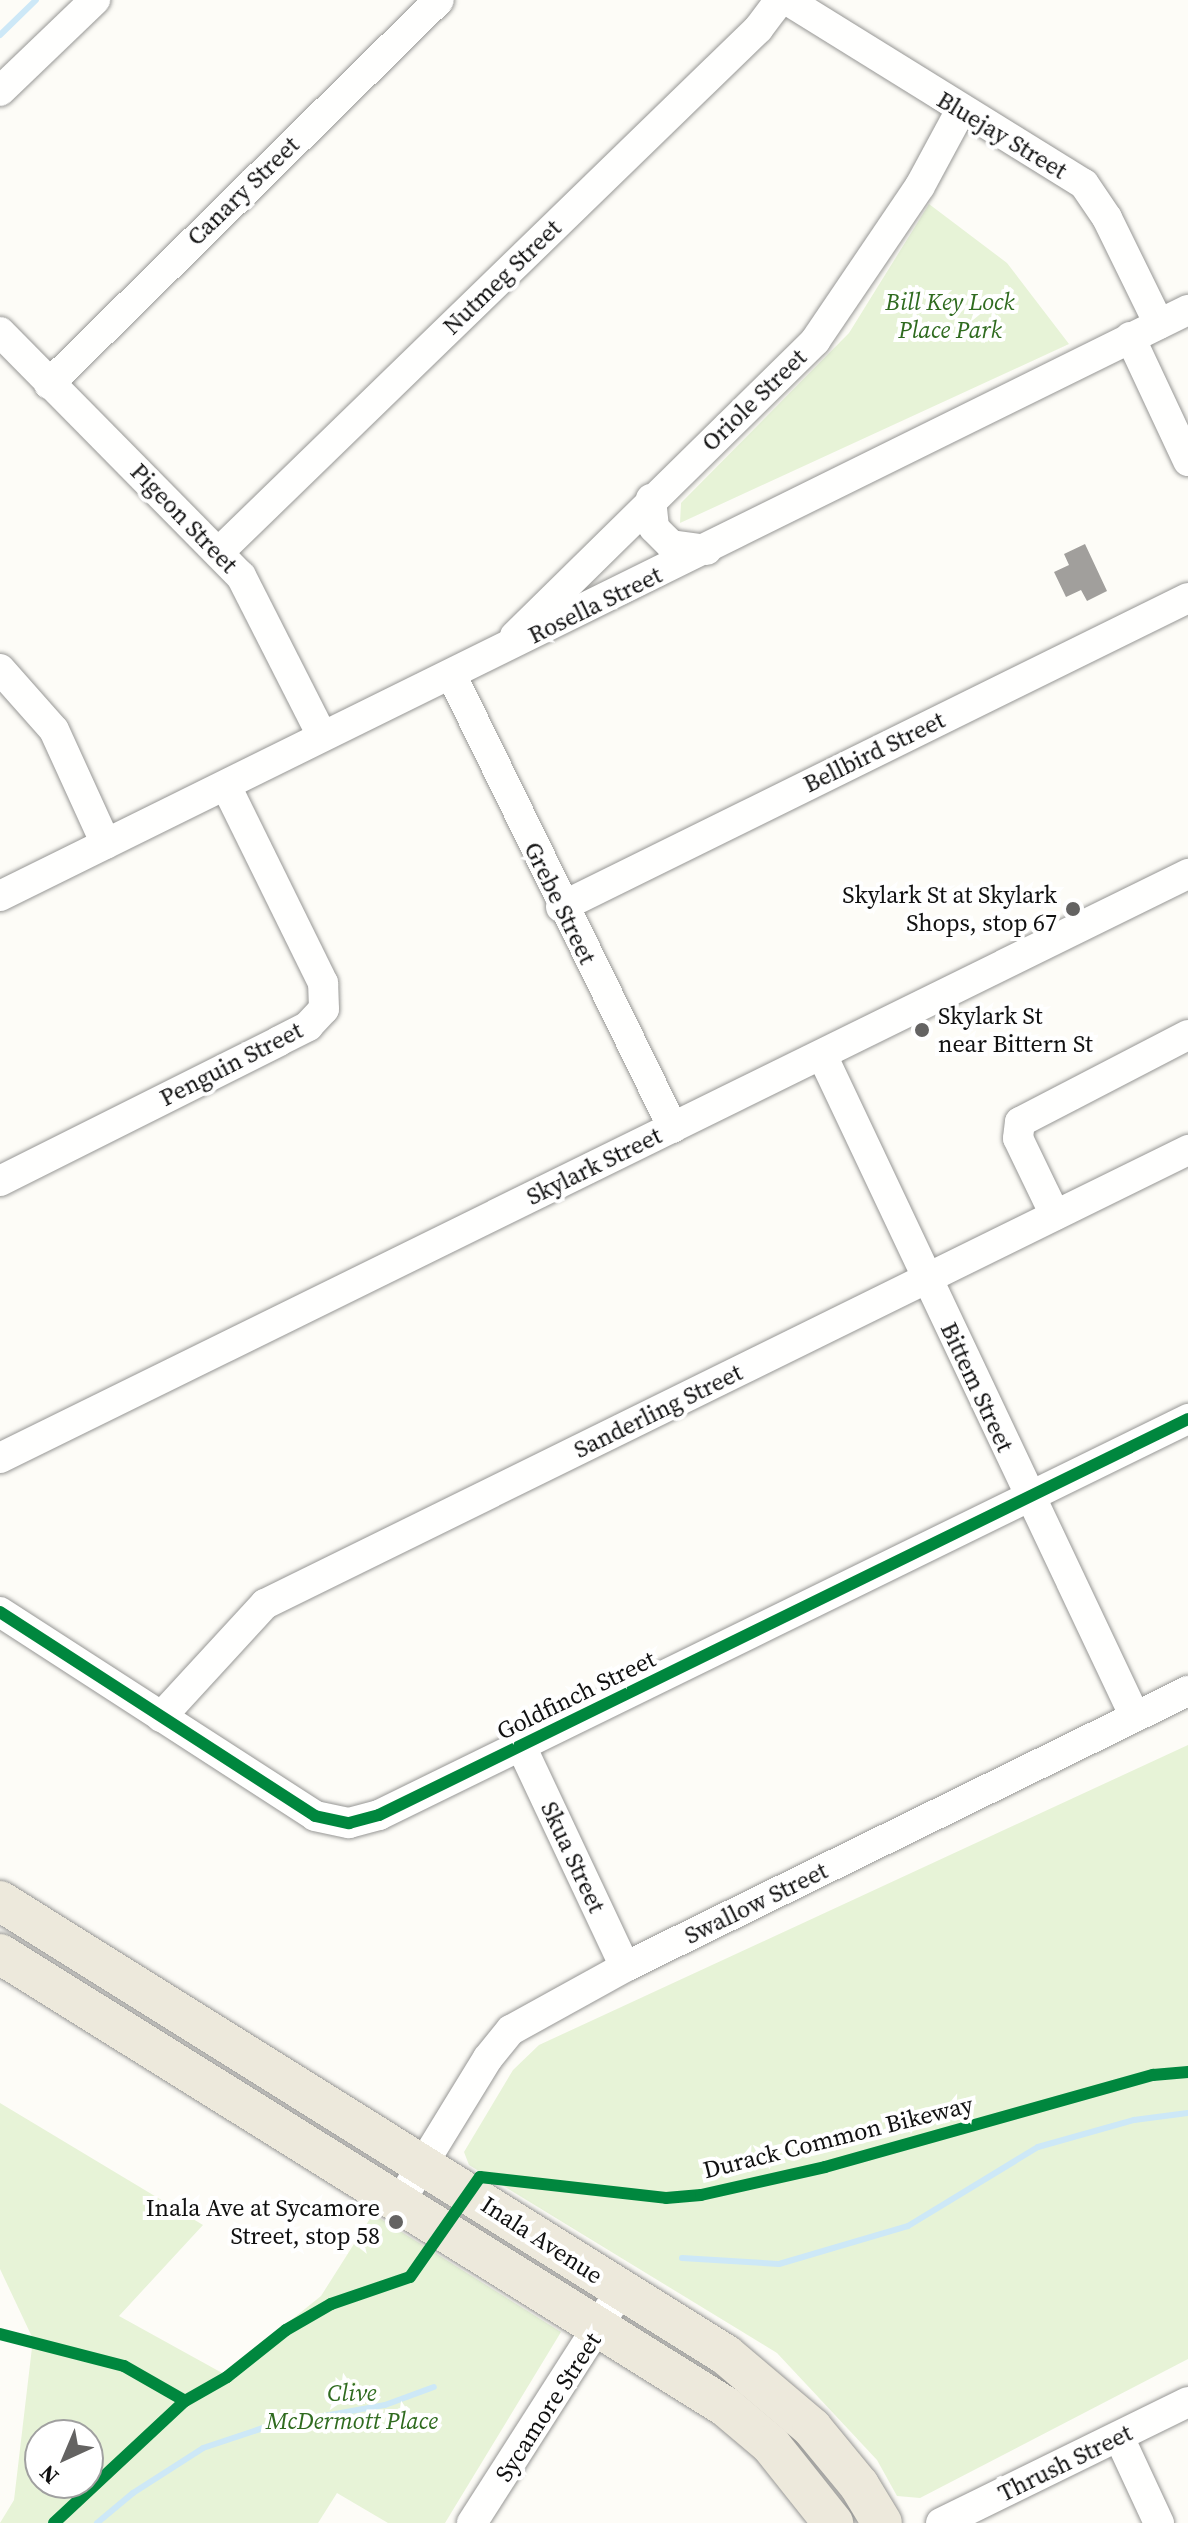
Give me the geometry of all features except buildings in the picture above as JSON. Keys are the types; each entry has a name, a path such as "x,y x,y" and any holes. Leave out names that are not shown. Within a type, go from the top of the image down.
{"main road":[{"name":"Inala Avenue","path":"0,1901 621,2290 781,2397 837,2456 882,2523"},
{"name":"Inala Avenue","path":"0,1954 600,2327 747,2423 796,2472 833,2523"}],"street":[{"path":"0,91 95,0"},
{"name":"Canary Street","path":"49,384 439,0"},
{"name":"Nutmeg Street","path":"220,551 758,29 780,0"},
{"name":"Bluejay Street","path":"787,0 1084,184 1107,218 1159,324"},
{"name":"Oriole Street","path":"498,653 651,499 815,341 920,186 961,110"},
{"name":"Rosella Street","path":"0,896 322,736 452,676 1188,310"},
{"name":"Pigeon Street","path":"0,332 220,551 241,576 322,736"},
{"path":"1130,337 1188,461"},
{"path":"651,499 654,528 671,545 707,550"},
{"name":"Bellbird Street","path":"561,907 1188,598"},
{"path":"0,669 54,730 106,844"},
{"name":"Grebe Street","path":"452,676 561,907 673,1128"},
{"name":"Penguin Street","path":"0,1181 308,1026 324,1009 323,983 226,786"},
{"name":"Skylark Street","path":"0,1458 1188,874"},
{"path":"1055,1215 1018,1138 1020,1122 1188,1035"},
{"name":"Bittem Street","path":"822,1055 1135,1717"},
{"name":"Sanderling Street","path":"161,1717 265,1604 1188,1150"},
{"name":"Goldfinch Street","path":"0,1612 315,1816 349,1823 379,1815 1188,1419"},
{"name":"Swallow Street","path":"399,2203 488,2058 511,2030 625,1967 1188,1691"},
{"name":"Skua Street","path":"521,1746 625,1967"},
{"name":"Sycamore Street","path":"472,2523 621,2290"},
{"name":"Thrush Street","path":"941,2523 1188,2402"},
{"path":"1119,2437 1159,2523"}],"green space":[{"name":"Bill Key Lock Place Park","path":"929,204 1007,263 1069,344 680,523 681,503 849,333"},
{"path":"1188,1745 1188,2359 920,2498 897,2496 877,2460 777,2353 469,2165 464,2152 513,2070 539,2045"},
{"name":"Clive McDermott Place","path":"0,2103 203,2225 119,2316 224,2374 321,2296 373,2214 561,2332 445,2523 388,2523 337,2493 318,2523 0,2523 14,2500 33,2339 0,2269"}],"waterway":[{"path":"0,35 36,0"},
{"path":"682,2258 779,2264 908,2226 1038,2147 1134,2120 1188,2113"},
{"path":"97,2523 133,2493 203,2448 269,2426 385,2405 434,2387"}],"cycle path":[{"path":"0,1612 315,1816 349,1823 379,1815 1188,1419"},
{"name":"Durack Common Bikeway","path":"54,2523 185,2401 227,2377 286,2330 331,2304 410,2277 480,2177 666,2198 701,2195 825,2167 1153,2075 1188,2072"},
{"path":"0,2334 124,2366 185,2401"}],"place":[{"name":"Skylark St at Skylark Shops, stop 67","path":"1073,909"},
{"name":"Skylark St near Bittern St","path":"922,1030"},
{"name":"Inala Ave at Sycamore Street, stop 58","path":"396,2222"}]}
